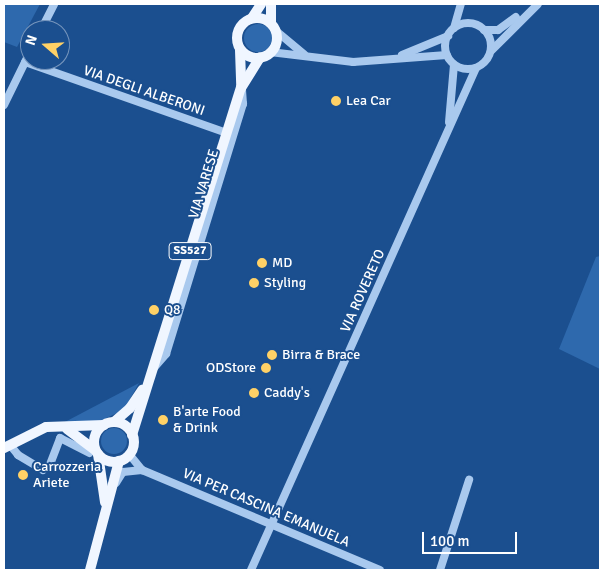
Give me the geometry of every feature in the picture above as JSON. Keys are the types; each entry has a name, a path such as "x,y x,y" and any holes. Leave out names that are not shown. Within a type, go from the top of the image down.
{"main road":[{"name":"SS527","path":"240,50 238,30 252,18 261,4"},
{"path":"270,52 276,43 271,4"},
{"path":"252,18 273,27"},
{"path":"240,50 260,58"},
{"name":"VIA VARESE","path":"240,50 241,88"},
{"name":"SS527","path":"260,58 270,52"},
{"name":"VIA VARESE","path":"132,435 241,88 260,58"},
{"name":"VIA VARESE","path":"109,423 130,408 153,369"},
{"name":"SS527","path":"104,525 104,487 94,452 95,436 109,423"},
{"path":"7,446 37,430 109,423 125,425 132,435"},
{"path":"66,428 106,460 118,461 129,454"},
{"name":"SS527","path":"129,454 132,435"},
{"name":"SS527","path":"90,570 104,525 118,461"}],"street":[{"path":"46,20 54,4"},
{"path":"460,5 473,24 484,30 504,27 534,4"},
{"path":"448,36 447,56 454,64 476,68 538,4"},
{"path":"391,59 448,36 454,28 460,5"},
{"path":"454,28 473,24"},
{"path":"273,27 306,56"},
{"path":"484,30 491,51"},
{"path":"270,52 346,61 447,56"},
{"path":"447,132 454,64"},
{"name":"VIA ROVERETO","path":"251,570 476,68"},
{"path":"4,105 21,70"},
{"name":"VIA DEGLI ALBERONI","path":"48,70 226,133"},
{"name":"VIA VARESE","path":"153,369 164,360 172,337 243,104 241,88"},
{"path":"7,446 43,470 48,467 60,438 94,452"},
{"name":"VIA PER CASCINA EMANUELA","path":"129,454 142,470 380,570"},
{"path":"110,498 123,472 142,470"},
{"path":"440,570 469,480"}],"shaded area":[{"path":"4,4 40,4 31,20 20,20 20,41 17,47 4,42"},
{"path":"258,24 268,28 272,38 268,48 258,52 248,48 244,38 248,28"},
{"path":"600,256 600,369 559,349 596,257"},
{"path":"139,383 126,406 117,413 96,423 63,423"},
{"path":"114,428 123,432 127,441 123,450 114,454 105,450 101,441 105,432"}],"place":[{"name":"Lea Car","path":"336,101"},
{"name":"MD","path":"262,263"},
{"name":"Styling","path":"254,283"},
{"name":"Q8","path":"154,310"},
{"name":"Birra & Brace","path":"272,355"},
{"name":"ODStore","path":"266,368"},
{"name":"Caddy's","path":"254,393"},
{"name":"B'arte Food & Drink","path":"163,420"},
{"name":"Carrozzeria Ariete","path":"23,475"}]}
